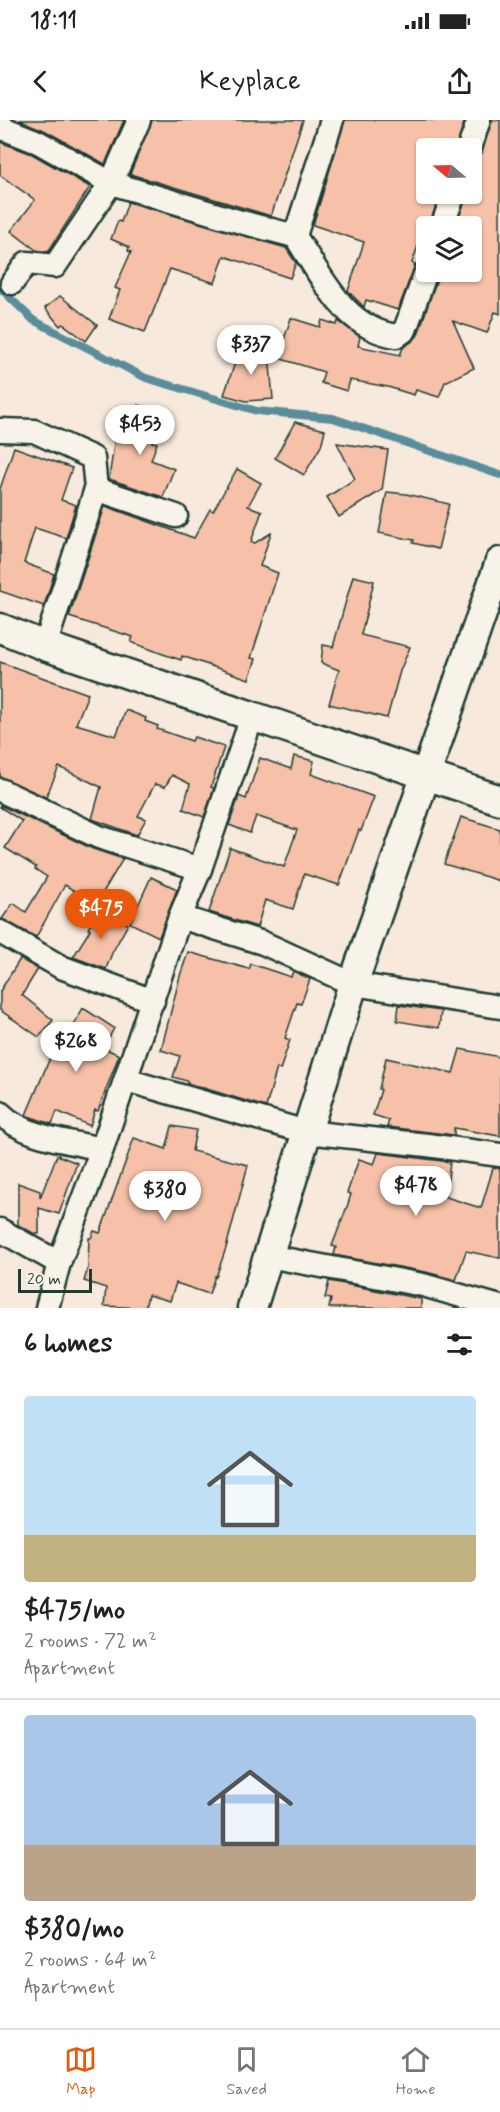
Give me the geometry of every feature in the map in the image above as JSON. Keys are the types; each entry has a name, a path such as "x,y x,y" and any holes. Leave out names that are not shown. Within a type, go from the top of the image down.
{"street":[{"path":"12,283 27,263 55,266 111,183 139,120"},
{"path":"295,236 332,120"},
{"path":"472,138 478,120"},
{"path":"0,127 38,142 111,183 295,236 332,296 347,311 384,334 397,336 405,330 422,282"},
{"path":"0,430 34,431 93,458 96,489 45,646"},
{"path":"96,489 176,516"},
{"path":"252,1308 353,984 500,562"},
{"path":"0,628 45,646 500,800"},
{"path":"47,1308 59,1263 102,1149 180,917 200,869 252,717"},
{"path":"0,790 99,837 200,869"},
{"path":"180,917 263,943 353,984 500,1006"},
{"path":"0,932 61,968 153,1001"},
{"path":"126,1080 306,1132 427,1144 500,1155"},
{"path":"0,1113 14,1125 32,1132 102,1149"},
{"path":"0,1230 59,1263"},
{"path":"268,1256 423,1285 500,1306"}],"building":[{"path":"19,120 124,120 105,164 44,130"},
{"path":"152,120 303,120 271,216 130,174"},
{"path":"345,120 465,120 459,138 416,138 416,204 437,204 432,216 416,216 416,252 412,263 415,265 398,310 366,300 364,307 348,291 364,242 313,225"},
{"path":"492,120 500,120 500,314 495,312 487,333 453,321 474,368 445,382 439,397 416,390 414,395 388,387 350,380 347,391 321,383 324,372 278,358 291,318 320,327 322,320 337,325 338,321 360,337 358,346 400,355 403,348 418,335 436,282 482,282 482,216 459,216 464,204 482,204 482,153"},
{"path":"0,142 32,154 90,187 48,252 36,250 11,231 35,200 0,175"},
{"path":"128,202 286,248 296,263 290,278 224,256 215,283 170,269 145,332 109,319 120,290 115,288 131,252 128,251 129,247 111,239 118,221 121,222"},
{"path":"60,296 97,325 86,341 63,324 60,326 45,308"},
{"path":"242,342 269,354 273,399 246,401 224,395"},
{"path":"138,405 160,411 152,442 157,443 151,460 174,469 163,497 109,479 116,430 131,434"},
{"path":"295,422 325,430 321,446 304,475 275,458"},
{"path":"337,443 388,450 382,490 339,517 327,497 355,479"},
{"path":"14,447 72,468 61,500 76,505 66,538 35,528 24,563 54,574 44,606 0,591 0,489"},
{"path":"237,469 261,483 248,506 262,511 251,542 255,543 271,533 260,566 278,573 251,658 256,659 249,679 182,656 181,660 163,654 131,642 133,637 69,617 105,506 194,538 210,509 213,511"},
{"path":"387,492 449,504 438,549 413,543 414,540 379,533"},
{"path":"353,576 374,581 361,635 410,647 400,671 387,718 329,704 339,670 321,663 323,645 333,647"},
{"path":"0,662 88,694 76,724 116,736 126,710 146,718 145,721 158,726 157,729 192,741 194,737 224,747 204,817 183,809 190,784 172,775 165,787 155,784 138,816 146,819 137,835 92,819 101,787 59,767 46,797 0,777"},
{"path":"294,756 314,761 311,774 374,797 339,885 304,874 293,909 265,900 257,927 209,912 230,848 284,867 297,830 256,816 250,833 229,825 239,796 246,799 260,758 291,769"},
{"path":"0,805 93,849 123,859 96,904 65,885 36,937 2,919 13,903 26,912 47,877 35,869 36,867 5,848 22,821"},
{"path":"461,817 500,829 500,881 444,864"},
{"path":"151,877 177,889 159,937 130,923"},
{"path":"99,909 128,924 106,969 73,957 90,930 88,929"},
{"path":"188,952 249,969 251,964 291,977 293,971 310,979 301,1004 297,1003 285,1038 290,1040 280,1070 277,1068 266,1107 173,1077 180,1056 161,1050"},
{"path":"20,959 38,969 22,995 53,1020 39,1037 0,1010 0,991"},
{"path":"399,1005 441,1011 439,1028 397,1021"},
{"path":"83,1008 114,1028 104,1048 119,1055 98,1111 95,1110 90,1126 57,1111 52,1124 26,1115 63,1027 70,1032"},
{"path":"460,1049 500,1057 500,1136 454,1128 454,1135 387,1127 389,1120 373,1115 381,1090 379,1089 386,1058 453,1073"},
{"path":"172,1126 196,1130 192,1151 248,1165 216,1277 209,1294 176,1283 170,1301 148,1295 145,1308 104,1306 106,1288 84,1281 88,1268 89,1238 94,1231 100,1233 134,1138 166,1149"},
{"path":"378,1153 450,1162 446,1197 481,1208 493,1168 500,1168 500,1258 466,1251 456,1280 426,1272 334,1255 336,1247 332,1246 348,1204 351,1194 347,1193 359,1159 374,1164"},
{"path":"57,1155 77,1163 59,1214 39,1208 39,1234 35,1234 18,1225 18,1183 40,1191 40,1198"},
{"path":"329,1281 421,1299 421,1308 329,1308 331,1299 325,1298"}],"waterway":[{"path":"0,288 33,320 146,378 257,411 333,418 500,475"}]}
